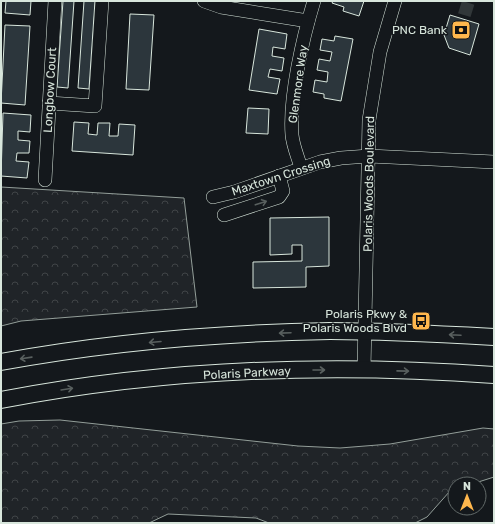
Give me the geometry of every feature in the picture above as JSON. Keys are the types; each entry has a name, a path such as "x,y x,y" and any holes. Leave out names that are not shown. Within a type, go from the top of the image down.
{"main road":[{"path":"1,362 123,344 216,336 331,331 494,337"},
{"name":"Polaris Parkway","path":"1,400 75,388 196,375 291,370 452,372 494,376"}],"street":[{"name":"Longbow Court","path":"45,180 55,1"},
{"path":"49,104 95,106 102,1"},
{"path":"204,1 221,7 308,21"},
{"name":"Glenmore Way","path":"301,168 292,136 293,106 308,21 314,1"},
{"name":"Polaris Woods Boulevard","path":"364,370 370,120 380,52 395,1"},
{"name":"Maxtown Crossing","path":"213,198 301,168 341,158 369,156 494,162"},
{"path":"224,215 279,197 283,191 279,176"}],"green space":[{"path":"1,187 184,198 197,307 21,321 1,326"},
{"path":"60,420 298,446 340,448 390,444 483,428 494,429 494,477 487,479 487,476 447,476 447,494 427,517 415,523 269,523 256,518 168,514 149,523 1,523 1,424 19,421"}],"building":[{"path":"6,1 31,1 30,15 5,13"},
{"path":"63,1 74,1 68,88 57,87"},
{"path":"84,1 95,1 89,89 78,88"},
{"path":"333,1 364,1 359,16 343,11 344,7 332,3"},
{"path":"130,14 154,15 149,90 126,89"},
{"name":"PNC Bank","path":"450,15 479,24 470,55 449,48 444,35"},
{"path":"5,25 30,26 25,105 1,103"},
{"path":"259,29 287,34 285,49 273,47 272,56 284,58 282,71 270,69 268,77 280,79 277,94 249,90"},
{"path":"335,36 353,39 341,101 324,98 324,94 313,92 315,80 327,82 328,72 317,70 319,59 330,61 332,52 320,50 322,39 334,41"},
{"path":"248,108 269,109 268,134 246,133"},
{"path":"3,113 31,115 30,132 18,131 18,140 30,141 29,153 17,153 16,161 29,162 27,178 1,176"},
{"path":"74,122 89,123 88,134 97,135 98,123 110,123 109,136 118,136 119,124 135,125 133,155 72,151"},
{"path":"329,217 329,266 306,267 306,287 253,288 253,262 302,261 302,245 292,245 292,254 270,255 270,218"}],"tunnel":[{"path":"460,7 476,12"}],"place":[{"name":"PNC Bank","path":"461,30"},
{"name":"Polaris Pkwy & Polaris Woods Blvd","path":"421,321"}]}
